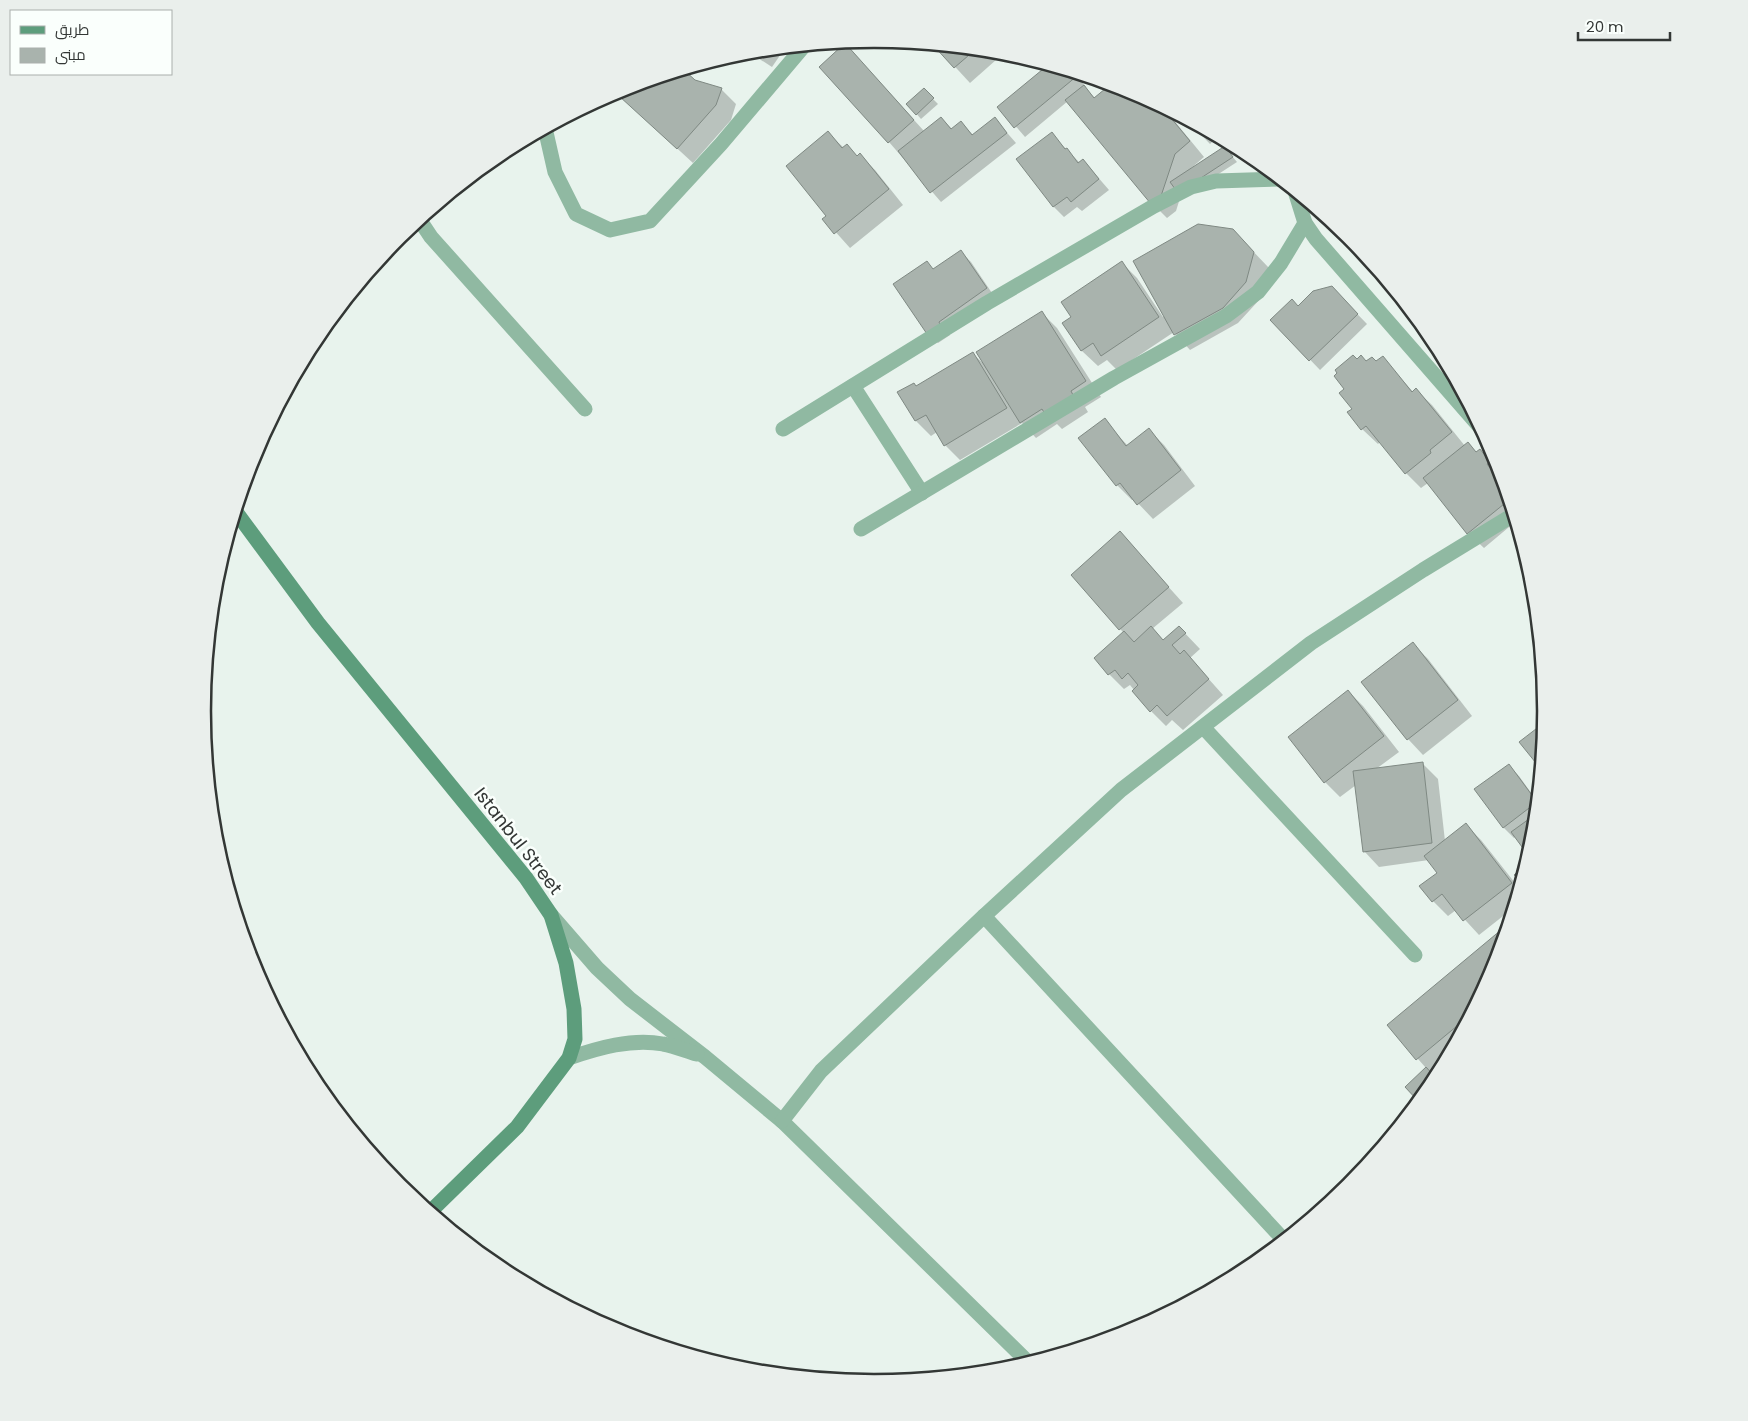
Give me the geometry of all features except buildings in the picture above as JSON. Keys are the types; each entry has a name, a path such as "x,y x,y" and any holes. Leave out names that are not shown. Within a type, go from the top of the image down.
{"street":[{"path":"546,134 555,172 576,214 610,230 650,220 721,144 799,52"},
{"path":"784,429 987,303 1154,206 1191,187 1216,181 1270,179"},
{"path":"1298,202 1305,223 1316,239 1465,410"},
{"path":"861,529 1114,378 1226,316 1258,292 1281,263 1305,223"},
{"path":"422,226 585,408"},
{"path":"853,386 922,493"},
{"name":"Istanbul Street","path":"240,518 318,623 526,878 551,915 566,963 574,1009 575,1038 569,1058 517,1127 435,1208"},
{"path":"782,1120 821,1071 984,916 1121,790 1204,728 1311,643 1423,570 1508,518"},
{"path":"1204,728 1415,955"},
{"path":"551,915 597,968 630,999 782,1120 1022,1356"},
{"path":"984,916 1280,1235"},
{"path":"569,1058 593,1050 627,1043 662,1044 705,1057"}]}
